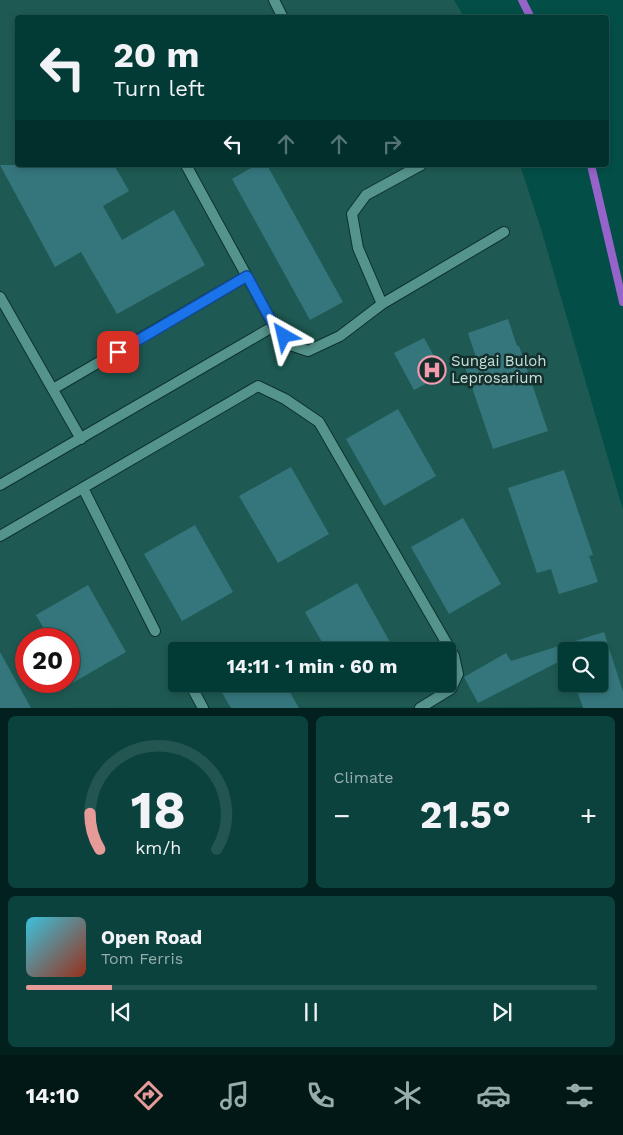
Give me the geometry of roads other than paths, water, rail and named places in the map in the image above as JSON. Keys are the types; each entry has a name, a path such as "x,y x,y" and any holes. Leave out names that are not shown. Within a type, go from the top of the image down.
{"lane":[{"path":"274,0 282,15"},
{"path":"187,167 274,326 294,346 308,351 340,336 382,304 504,232"},
{"path":"382,304 358,248 352,214 366,194 417,167"},
{"path":"53,390 247,276"},
{"path":"0,297 81,439"},
{"path":"0,485 274,326"},
{"path":"0,536 258,386 285,399 319,422 454,656 458,674 451,688 420,708"},
{"path":"83,488 155,631"},
{"path":"194,692 203,708"}],"waterway":[{"path":"522,0 530,15"},
{"path":"591,167 623,302"}],"place":[{"name":"Sungai Buloh Leprosarium","path":"432,370"}]}
